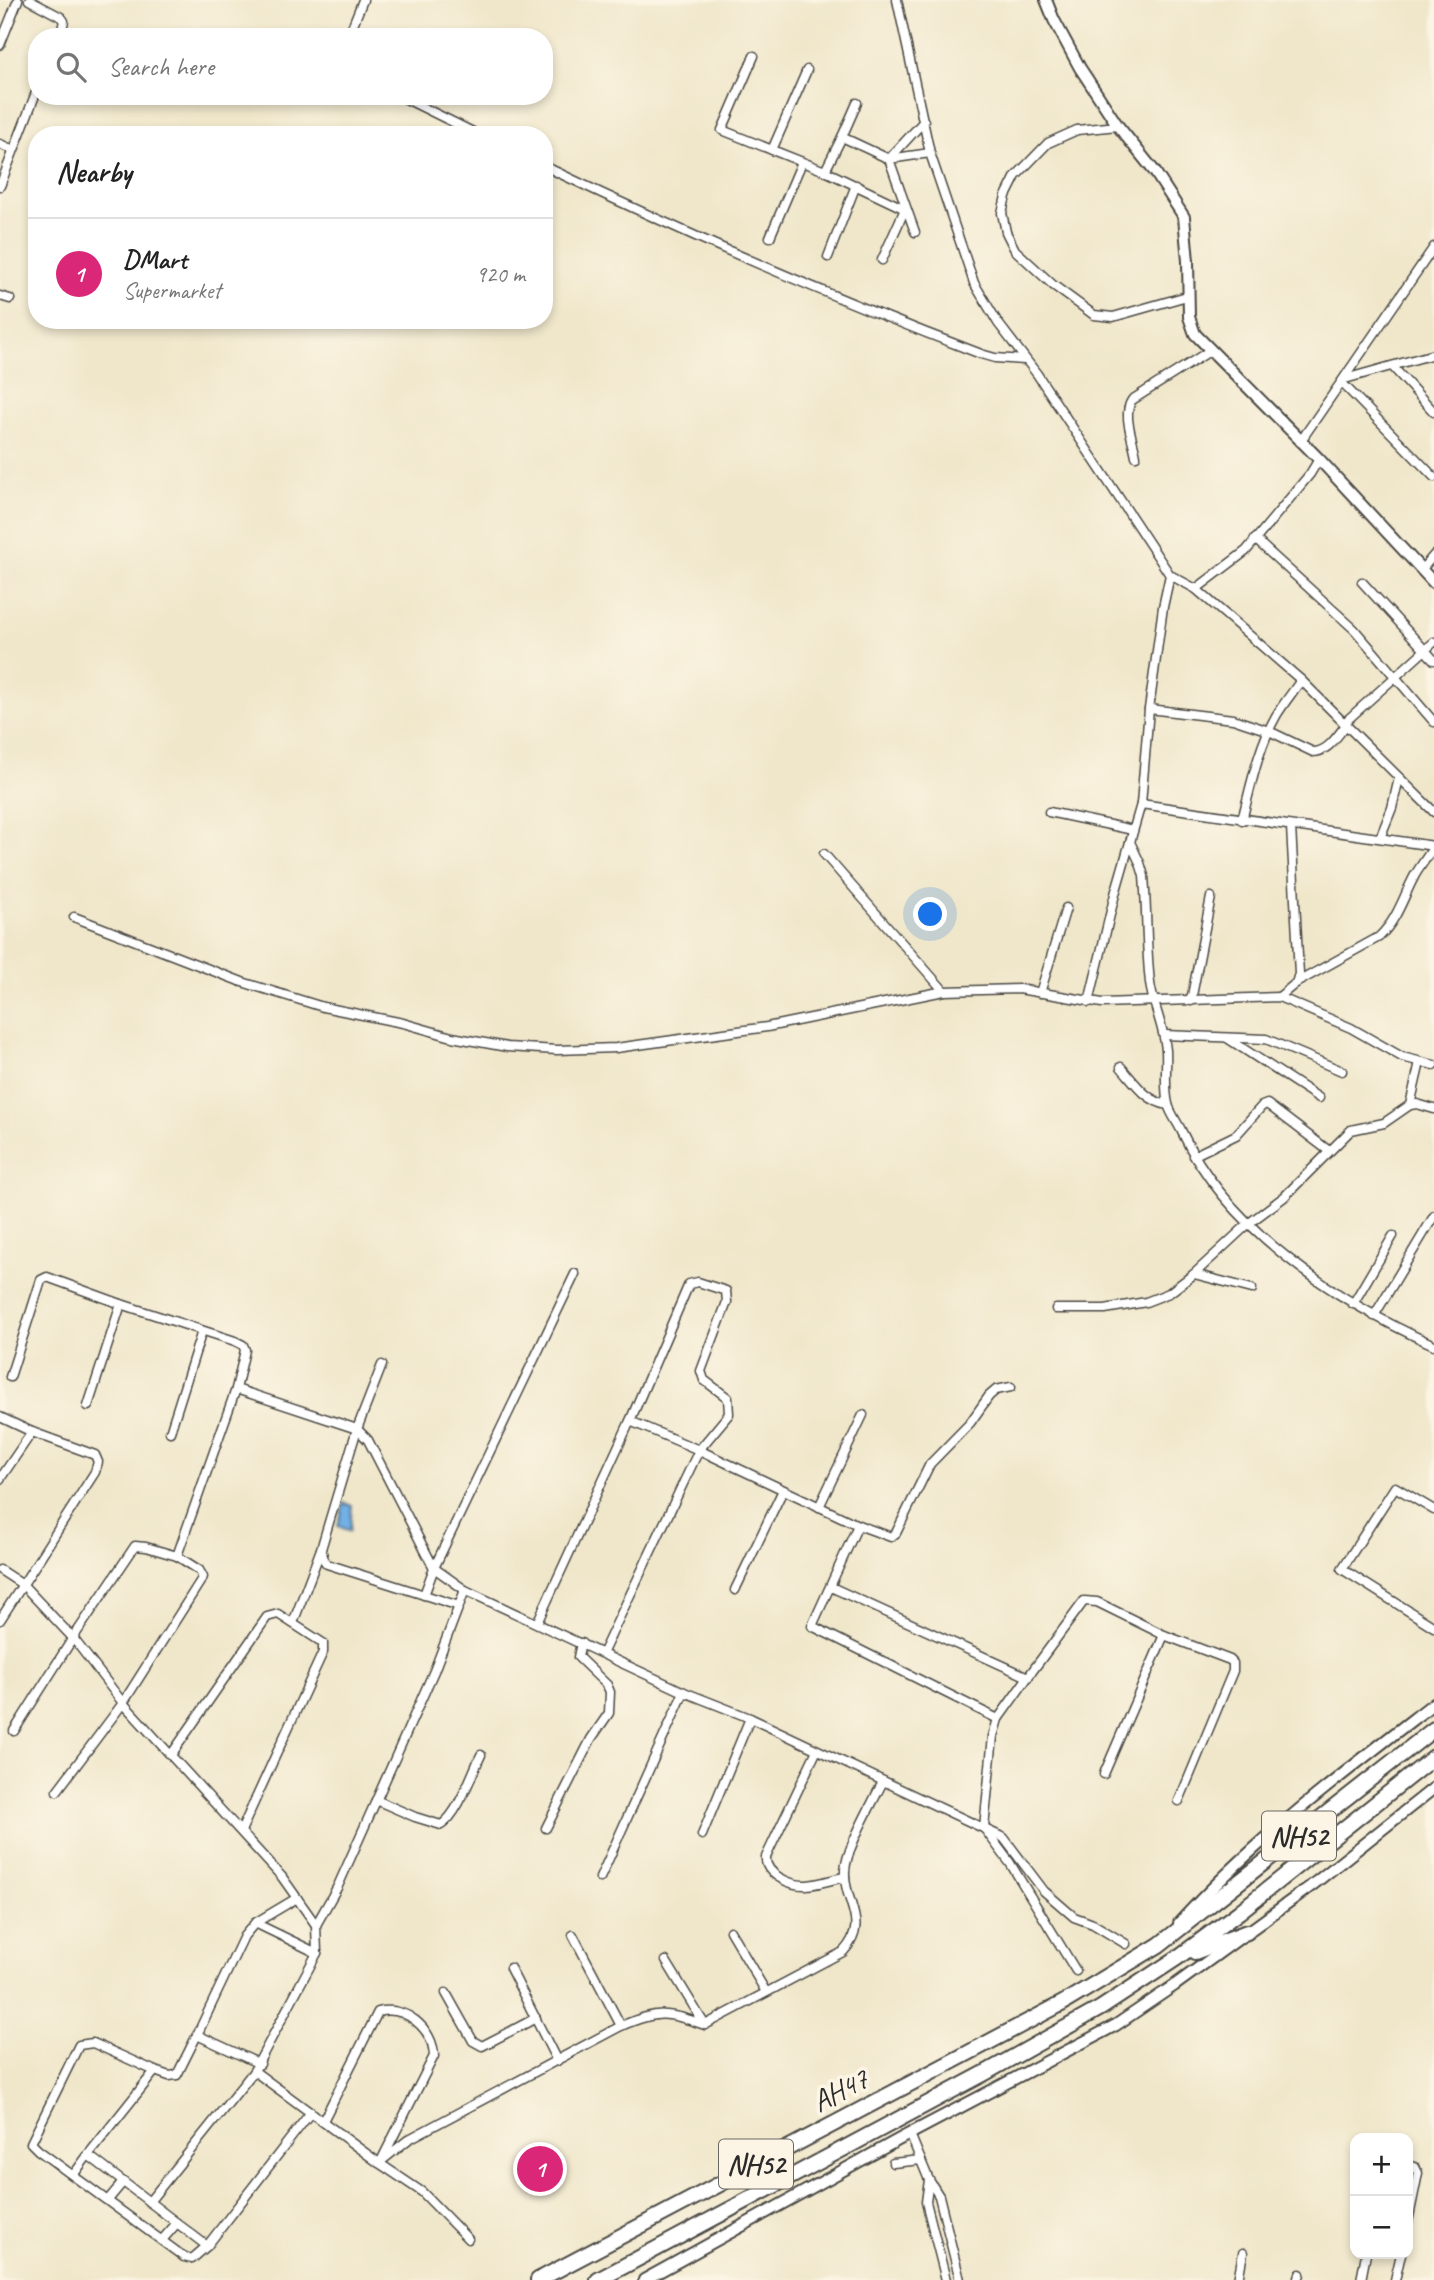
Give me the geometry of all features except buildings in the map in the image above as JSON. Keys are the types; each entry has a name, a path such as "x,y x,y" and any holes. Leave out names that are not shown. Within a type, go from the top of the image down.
{"highway":[{"name":"NH52","path":"1164,1942 1434,1729"},
{"name":"NH52","path":"1177,1958 1434,1757"},
{"path":"1177,1958 1247,1932"},
{"name":"AH47","path":"538,2280 1063,2003 1164,1942"},
{"name":"AH47","path":"598,2280 985,2073 1101,2008 1177,1958"}],"street":[{"path":"0,45 18,0"},
{"path":"29,0 61,17 64,22 62,28"},
{"path":"352,28 363,0"},
{"path":"897,0 930,153 974,283 998,323 1170,575 1196,589 1301,680 1434,812"},
{"path":"1046,0 1080,68 1118,127 1155,172 1184,217 1188,261 1187,296 1189,317 1195,334 1318,459 1434,583"},
{"path":"754,56 722,130 856,185 905,209"},
{"path":"772,150 807,70"},
{"path":"825,172 857,103"},
{"path":"0,186 31,105"},
{"path":"419,105 461,126"},
{"path":"890,159 924,121"},
{"path":"1118,127 1077,130 1048,143 1016,176 1006,196 1002,214 1006,232 1015,250 1053,285 1094,315 1113,317 1187,296"},
{"path":"842,137 890,159 930,153"},
{"path":"0,144 13,150"},
{"path":"890,159 915,232"},
{"path":"770,237 802,162"},
{"path":"553,170 648,216 839,298 981,354 1025,360"},
{"path":"828,257 856,185"},
{"path":"883,260 905,209"},
{"path":"1300,442 1434,247"},
{"path":"0,296 10,299"},
{"path":"1136,456 1128,415 1132,400 1210,350"},
{"path":"1344,381 1434,354"},
{"path":"1392,366 1434,412"},
{"path":"1344,381 1434,477"},
{"path":"1196,589 1234,561 1255,539 1310,474 1318,459"},
{"path":"1255,539 1324,601 1397,676 1434,722"},
{"path":"1422,569 1434,555"},
{"path":"1089,1002 1141,804 1149,709 1170,575"},
{"path":"1362,582 1434,660"},
{"path":"1149,709 1221,716 1269,731 1313,752 1321,752 1345,724 1434,642"},
{"path":"1242,820 1269,731 1301,680"},
{"path":"1380,838 1392,808 1399,778"},
{"path":"1141,804 1434,846 1416,874 1390,927 1371,942 1296,983 1279,996"},
{"path":"1049,812 1133,830"},
{"path":"1291,827 1299,961 1296,983"},
{"path":"1130,842 1144,876 1149,965 1164,1035 1168,1105 1193,1156 1248,1224 1353,1304 1434,1345"},
{"path":"824,854 944,991"},
{"path":"1191,1001 1211,897"},
{"path":"1040,993 1066,908"},
{"path":"74,917 242,982 323,1007 507,1047 557,1050 616,1048 766,1027 944,991 1019,989 1089,1002 1155,1003 1279,996 1351,1028 1402,1057 1434,1065"},
{"path":"1164,1035 1255,1038 1277,1042 1342,1071"},
{"path":"1224,1037 1319,1098"},
{"path":"1410,1105 1420,1062"},
{"path":"1121,1067 1147,1097 1168,1105"},
{"path":"1193,1156 1236,1135 1266,1104 1329,1152"},
{"path":"1056,1309 1105,1309 1146,1302 1169,1293 1194,1274 1248,1224 1284,1197 1351,1130 1384,1123 1410,1105 1417,1104 1434,1109"},
{"path":"1374,1316 1434,1216"},
{"path":"1353,1304 1393,1236"},
{"path":"424,1595 434,1568 575,1274"},
{"path":"1194,1274 1252,1289"},
{"path":"10,1377 41,1280 47,1277 243,1345 245,1350 236,1389 177,1556"},
{"path":"537,1623 630,1421 689,1284 698,1282 726,1290 727,1302 701,1371 704,1380 728,1398 729,1414 699,1450 603,1652"},
{"path":"88,1406 121,1304"},
{"path":"170,1432 202,1331"},
{"path":"293,1623 321,1549 357,1429 382,1365"},
{"path":"630,1421 891,1538 930,1464 970,1423 989,1396 996,1390 1010,1387"},
{"path":"236,1389 357,1429 368,1440 434,1568 465,1590 684,1692 750,1718 1004,1838 1044,1891 1074,1917 1093,1924 1126,1944"},
{"path":"819,1507 863,1415"},
{"path":"0,1418 95,1455 98,1462 95,1472 0,1620"},
{"path":"0,1479 32,1432"},
{"path":"1434,1510 1395,1486 1342,1569 1434,1627"},
{"path":"735,1590 783,1490"},
{"path":"859,1525 812,1626 998,1719"},
{"path":"14,1731 135,1546 177,1556 199,1570 203,1577 123,1703 57,1791"},
{"path":"321,1549 327,1564 459,1606"},
{"path":"0,1570 23,1585 73,1638 123,1703 282,1877 316,1926"},
{"path":"831,1587 1028,1677"},
{"path":"149,2202 257,2067 317,1952 316,1926 338,1886 434,1671 465,1590"},
{"path":"1076,1971 1010,1863 984,1828 993,1736 998,1719 1084,1601 1097,1602 1164,1635 1230,1660 1234,1667 1179,1801"},
{"path":"171,1755 267,1616 278,1614 323,1643 323,1652 241,1832"},
{"path":"1104,1774 1164,1635"},
{"path":"546,1828 591,1739 609,1713 610,1692 607,1685 578,1657 582,1643"},
{"path":"600,1878 684,1692"},
{"path":"1164,1942 1201,1898 1274,1832 1434,1703"},
{"path":"702,1835 750,1718"},
{"path":"817,1749 765,1863 771,1872 797,1884 806,1885 845,1877"},
{"path":"376,1800 441,1825 447,1822 457,1805 481,1755"},
{"path":"379,2163 409,2139 621,2026 658,2014 674,2015 705,2025 843,1952 852,1942 857,1927 845,1877 848,1857 883,1781"},
{"path":"644,2280 1116,2025 1311,1886 1434,1788"},
{"path":"297,1898 256,1923 244,1936 177,2075 169,2076 155,2071 93,2043 79,2045 31,2143 184,2257 192,2259 207,2246 311,2112"},
{"path":"256,1923 317,1952"},
{"path":"730,1931 766,1992"},
{"path":"573,1935 621,2026"},
{"path":"666,1961 705,2025"},
{"path":"510,1968 557,2061"},
{"path":"446,1993 473,2041 482,2046 537,2018"},
{"path":"323,2121 378,2012 391,2009 405,2012 423,2028 434,2046 434,2056 379,2163"},
{"path":"197,2035 257,2067 311,2112 422,2192 468,2239"},
{"path":"74,2174 155,2071"},
{"path":"910,2134 929,2180 939,2196 960,2280"},
{"path":"88,2155 207,2246"},
{"path":"892,2163 920,2160"},
{"path":"1413,2166 1418,2173 1413,2198"},
{"path":"929,2180 926,2202 946,2280"},
{"path":"108,2200 123,2182"},
{"path":"162,2240 177,2223"},
{"path":"1238,2280 1243,2253"},
{"path":"1361,2280 1365,2259"},
{"path":"1395,2280 1400,2259"}],"water":[{"path":"344,1503 352,1506 350,1531 338,1526"}],"place":[{"name":"DMart","path":"540,2169"}]}
